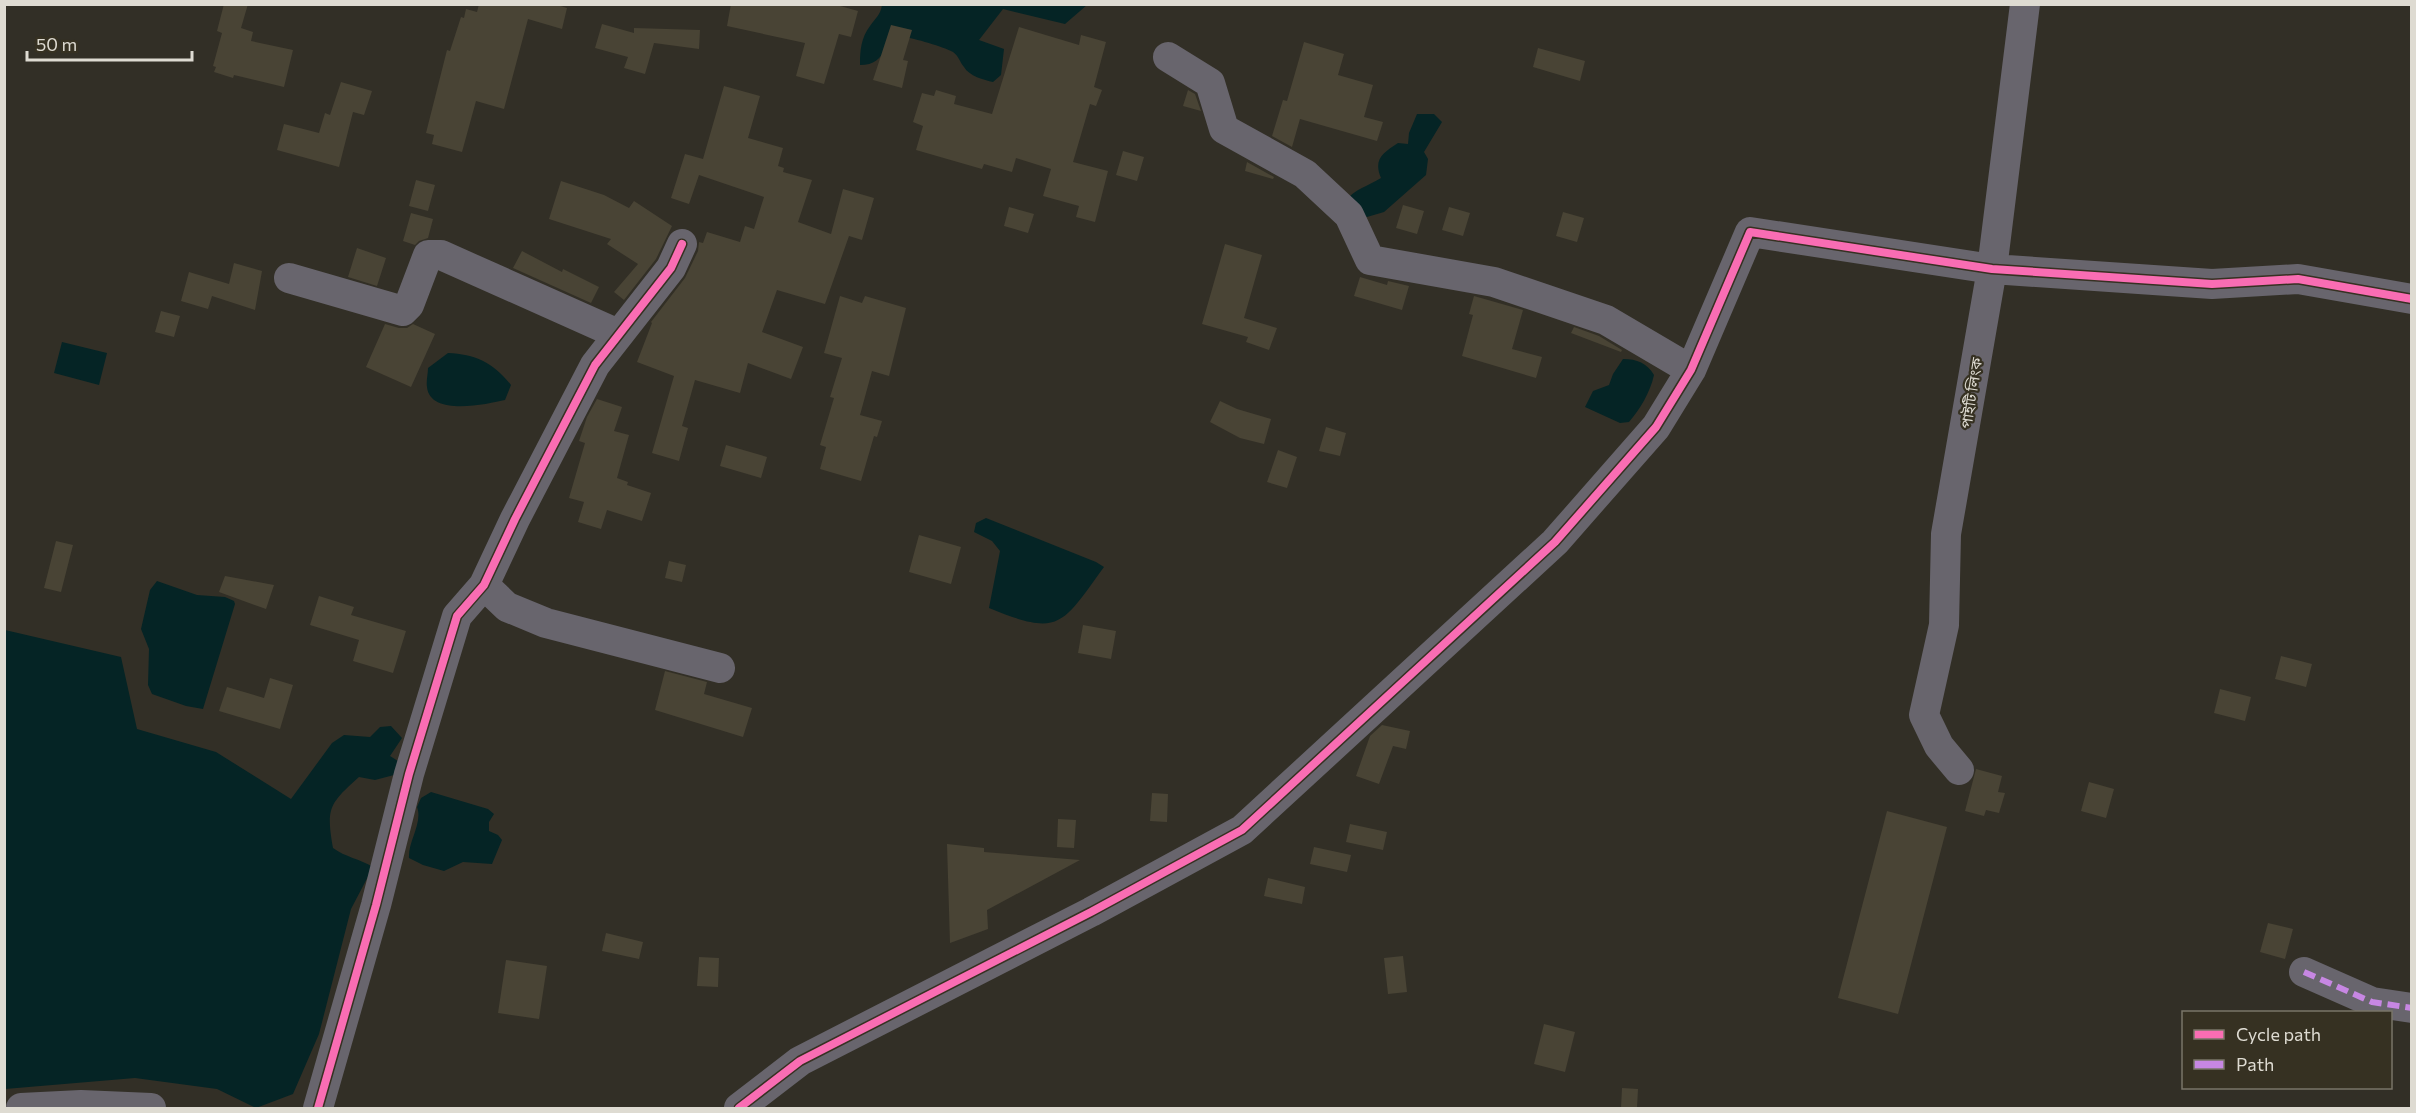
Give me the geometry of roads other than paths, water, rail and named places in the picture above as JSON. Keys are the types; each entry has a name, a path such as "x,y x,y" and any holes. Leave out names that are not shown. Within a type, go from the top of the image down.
{"street":[{"name":"পাইটি লিংক","path":"1959,770 1939,746 1924,715 1944,625 1946,534 1992,269 2025,4"},
{"path":"1168,57 1210,83 1224,129 1305,174 1349,215 1370,260 1494,282 1606,320 1691,370"},
{"path":"739,1108 800,1061 1091,912 1242,830 1555,542 1656,427 1691,370 1750,232 1992,269 2212,284 2298,279 2412,299"},
{"path":"318,1108 376,905 435,681 457,616 484,585 515,519 595,366 670,268 682,244"},
{"path":"289,278 403,311 409,305 428,255 441,255 618,334"},
{"path":"484,585 507,608 546,623 720,668"},
{"path":"2304,972 2372,1002 2412,1008"},
{"path":"21,1108 81,1105 151,1108"}],"water":[{"path":"882,5 1087,5 1065,24 1003,9 979,40 1004,49 1001,75 993,82 969,73 953,52 903,37 892,41 881,56 870,64 860,65 863,40"},
{"path":"1417,114 1434,114 1442,122 1424,152 1428,159 1426,175 1384,212 1367,217 1353,210 1345,201 1357,191 1381,178 1378,166 1381,157 1398,143 1408,144 1409,133"},
{"path":"62,342 107,353 99,385 54,373"},
{"path":"448,353 467,355 491,365 511,385 505,400 460,406 438,402 430,396 427,387 428,368"},
{"path":"1623,359 1641,362 1654,375 1637,412 1629,422 1620,423 1585,407 1593,391 1609,385"},
{"path":"986,518 1104,567 1078,602 1058,620 1046,623 1031,622 989,608 1000,551 992,541 974,532 976,523"},
{"path":"157,581 197,595 225,597 234,601 203,709 186,706 152,694 148,685 149,649 141,629 150,590"},
{"path":"5,630 121,657 137,729 216,752 291,799 332,743 344,735 370,737 380,727 391,726 402,738 390,756 398,761 394,775 375,780 359,777 341,794 332,808 330,824 333,848 373,867 351,909 319,1034 293,1094 256,1108 217,1089 135,1078 5,1089"},
{"path":"431,792 488,809 494,814 489,822 489,831 498,835 502,840 492,864 463,862 444,871 409,858 417,826 417,807 421,798"}]}
